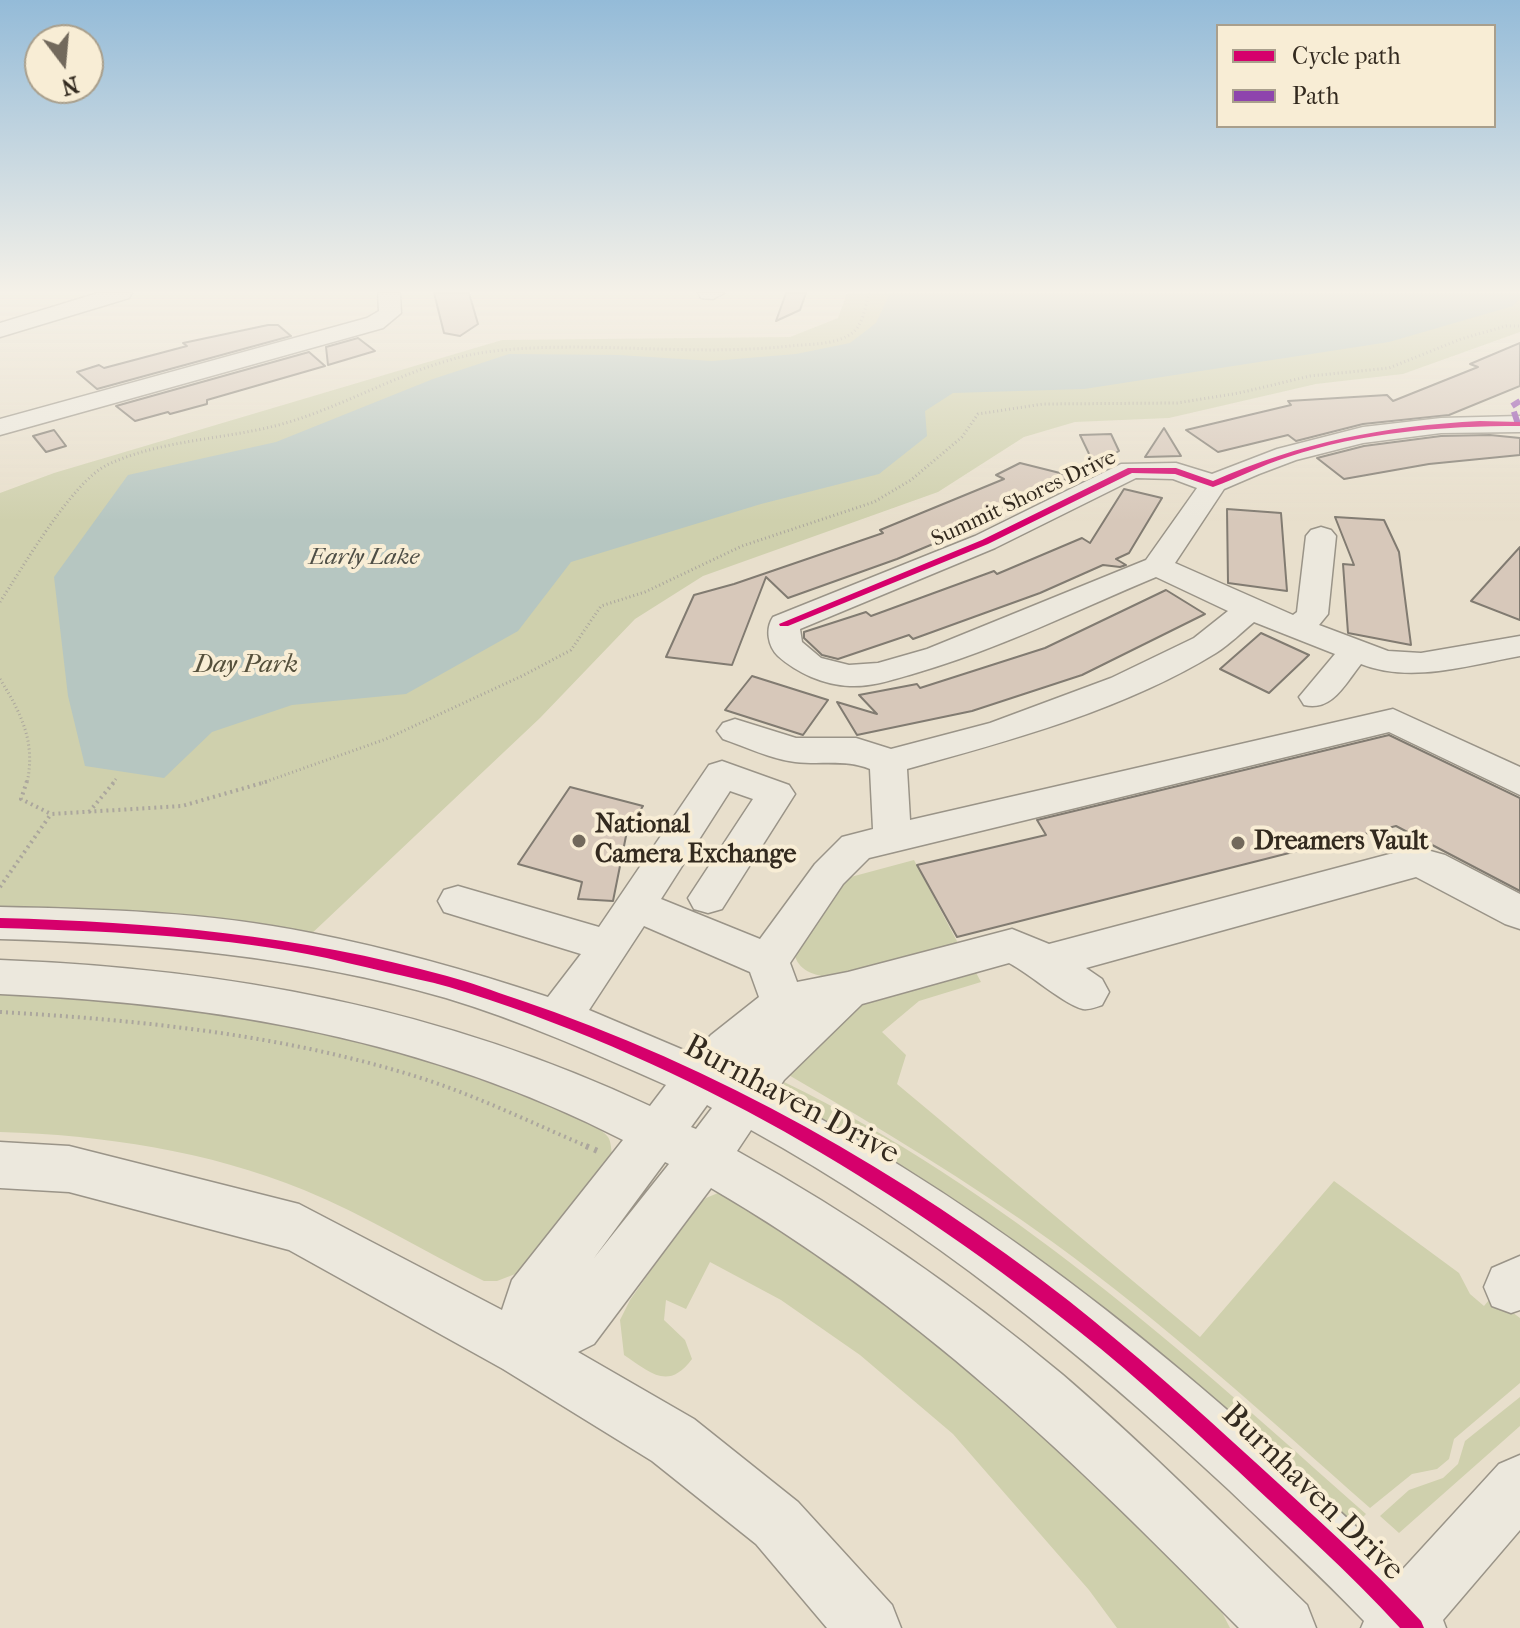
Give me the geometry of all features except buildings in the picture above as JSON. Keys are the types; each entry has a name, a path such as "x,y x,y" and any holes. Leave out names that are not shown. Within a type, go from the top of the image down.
{"street":[{"path":"0,427 209,369"},
{"path":"1519,416 1372,433 1293,451 1213,484 1189,524 1157,566 1250,609 1383,661 1421,663 1520,646"},
{"name":"Summit Shores Drive","path":"1157,566 939,656 879,673 849,676 809,665 786,645 784,624 985,542 1131,470 1176,471 1213,484"},
{"path":"1299,627 1312,614 1321,536"},
{"path":"735,731 795,750 856,750 889,762 1002,731 1123,686 1206,645 1250,609"},
{"path":"1316,697 1354,652"},
{"path":"768,961 829,874 856,847 893,838 1393,720 1520,782"},
{"path":"889,762 888,789 893,838"},
{"path":"557,1017 609,946 722,774 776,794 708,898"},
{"path":"522,1350 531,1299 699,1079 727,1049 783,1003 1029,954 1416,862 1431,865 1520,913"},
{"path":"458,901 609,946"},
{"path":"636,905 768,961 783,1003"},
{"name":"Burnhaven Drive","path":"0,923 192,933 312,950 436,979 557,1017 622,1042 747,1100 828,1144 922,1203 1054,1300 1214,1434 1403,1624"},
{"path":"1029,954 1087,992"},
{"path":"0,977 95,980 278,1004 337,1017 457,1050 513,1070 579,1095 657,1134 785,1203 872,1263 1006,1364 1092,1439 1284,1628"},
{"path":"522,1350 575,1325 704,1158 768,1066 848,990"},
{"path":"0,1165 69,1169 299,1228 522,1350 673,1440 777,1523 869,1628"},
{"path":"1403,1624 1520,1485"}],"path":[{"path":"0,602 66,503 105,466 165,446 214,440 290,422 424,369"},
{"path":"0,679 24,718 32,748 31,775 21,799 51,814 182,806 285,776 386,739 524,675 571,650 601,606 645,592 742,546 874,502 911,480 962,437 978,414 1043,404 1177,403 1310,376 1379,369"},
{"path":"89,812 116,779"},
{"path":"0,887 51,814"},
{"path":"0,1012 99,1016 263,1039 421,1078 603,1153"}],"green space":[{"name":"Day Park","path":"404,369 1417,369 1403,374 1316,384 1169,418 1075,422 1024,437 938,492 703,576 635,619 540,718 308,937 0,912 0,493 54,473"},
{"path":"914,860 959,945 831,978 813,974 799,964 794,953 847,878"},
{"path":"974,969 981,982 919,1001 882,1032 906,1055 897,1084 1200,1337 1334,1181 1459,1273 1470,1294 1484,1306 1489,1300 1496,1300 1520,1318 1520,1383 1454,1439 1449,1459 1437,1469 1412,1474 1370,1508 1176,1338 1054,1243 922,1155 787,1074 830,1029 859,1007 907,987"},
{"path":"0,994 157,1003 250,1017 342,1037 477,1078 568,1113 601,1131 609,1139 612,1154 523,1271 497,1281 484,1281 327,1200 268,1176 193,1155 116,1141 0,1132"},
{"path":"784,1082 865,1124 1017,1223 1160,1335 1366,1514 1352,1528 844,1134 797,1107 785,1091"},
{"path":"718,1193 762,1216 948,1347 1212,1593 1230,1628 1117,1628 1089,1590 953,1434 860,1355 781,1300 710,1262 686,1309 666,1300 664,1320 685,1340 692,1359 683,1369 667,1377 659,1376 624,1355 620,1320 630,1300 694,1209 706,1198"},
{"path":"1520,1397 1520,1426 1399,1533 1380,1516 1409,1490 1443,1478 1458,1464 1465,1441"}],"water":[{"name":"Early Lake","path":"463,369 1214,369 1084,389 953,393 925,411 927,436 879,474 761,504 571,562 518,631 406,694 292,705 212,732 164,778 85,766 68,696 54,577 128,475 276,442"}],"marked path":[{"path":"1518,424 1512,406 1520,401"}],"cycle path":[{"path":"784,624 985,542 1131,470 1176,471 1213,484 1287,454 1363,435 1441,426 1520,424"},
{"path":"0,923 156,930 310,949 447,981 580,1026 708,1082 830,1148 949,1224 1062,1307 1170,1396 1345,1558 1414,1628"}],"place":[{"name":"National Camera Exchange","path":"579,841"},
{"name":"Dreamers Vault","path":"1238,843"}]}
